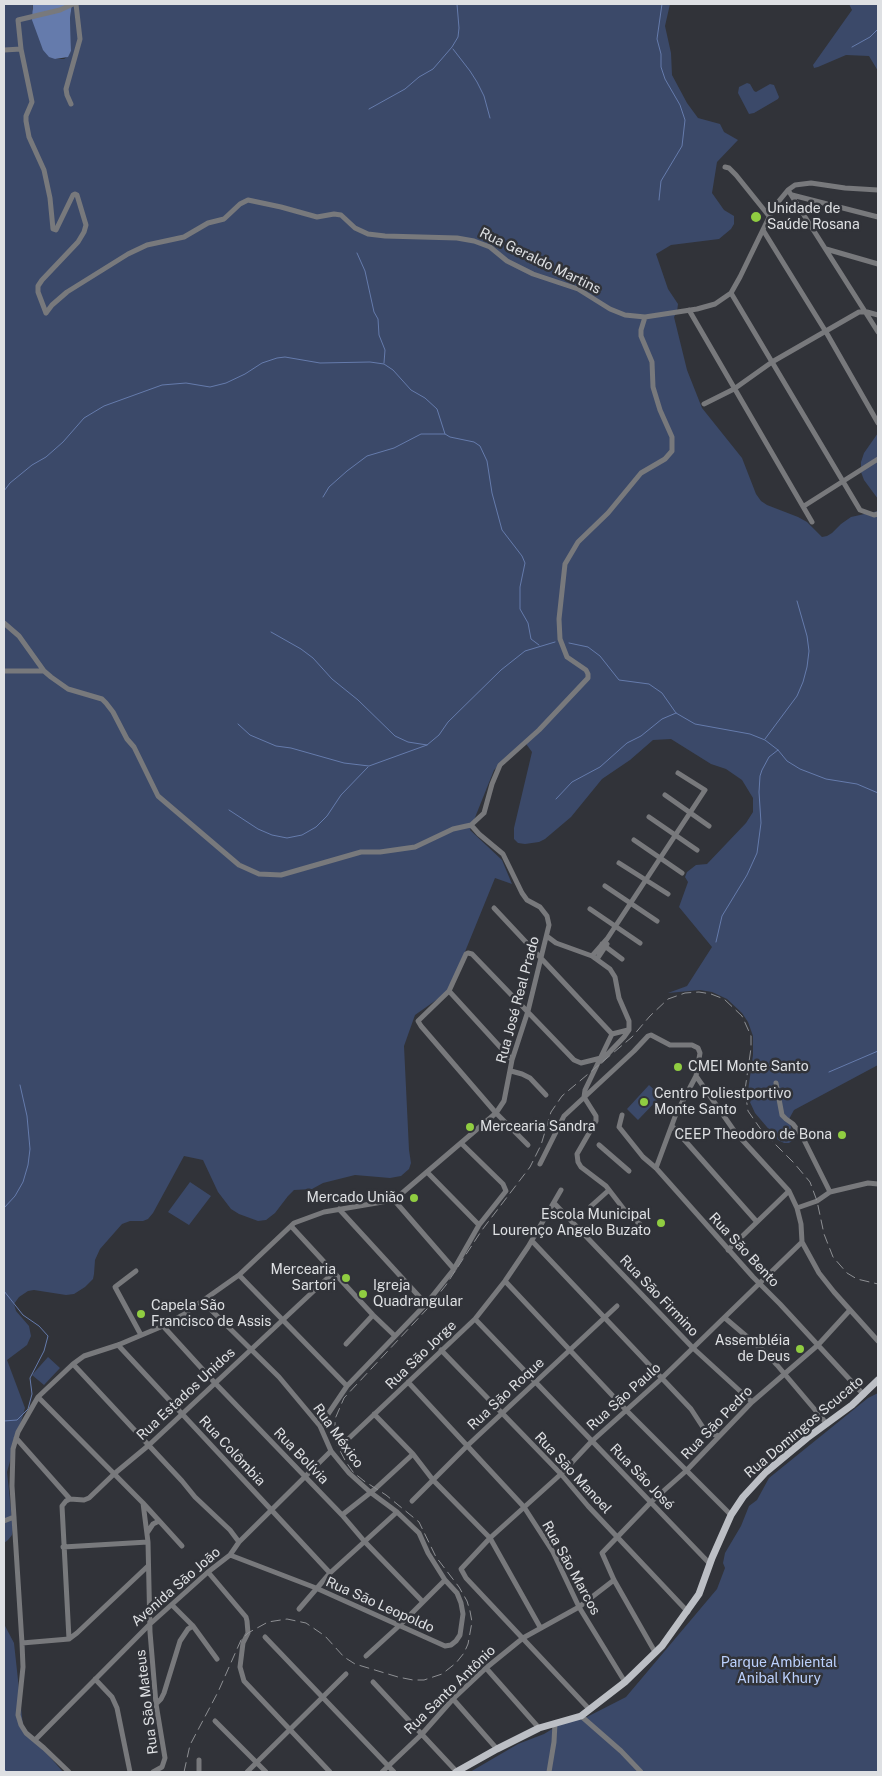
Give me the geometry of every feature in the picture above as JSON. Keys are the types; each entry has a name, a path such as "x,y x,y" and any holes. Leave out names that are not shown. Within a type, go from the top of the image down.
{"main road":[{"name":"Rua Domingos Scucato","path":"456,1772 539,1728 581,1716 625,1682 655,1652 688,1612 700,1594 730,1515 743,1497 766,1472 864,1395 878,1380"}],"street":[{"path":"4,50 21,49 18,20 60,10 74,4 80,39 66,88 71,104"},
{"name":"Rua Geraldo Martins","path":"21,49 32,102 26,116 26,122 46,178 53,229 56,230 75,194 77,195 86,225 78,242 38,286 38,292 46,313 67,292 128,254 147,245 184,237 208,223 224,219 240,204 248,200 281,206 317,217 334,214 341,215 355,228 368,234 456,238 474,241 490,247 507,261 533,274 578,289 610,310 625,315 645,317"},
{"path":"725,167 729,168 770,216"},
{"path":"4,623 18,636 44,671 68,690 102,699 113,712 127,739 134,747 158,796 239,864 259,874 281,875 361,852 380,852 415,847 453,829 472,825 484,813 492,784 500,765 539,730 588,678 586,670 567,657 560,639 559,619 565,564 578,542 608,513 636,478 641,473 665,460 672,451 672,437 660,410 653,387 652,362 641,336 645,317 715,304 731,293 774,207 795,185 811,183 878,190"},
{"path":"790,192 878,217"},
{"path":"790,192 878,332"},
{"path":"763,230 826,332 878,423"},
{"path":"825,249 878,264"},
{"path":"731,293 860,510 876,515"},
{"path":"689,310 812,522"},
{"path":"704,404 734,389 772,362 859,312 878,315"},
{"path":"804,506 878,459"},
{"path":"4,671 44,671"},
{"path":"595,958 705,790 678,773"},
{"path":"665,795 709,826"},
{"path":"650,817 697,850"},
{"name":"Rua José Real Prado","path":"394,1200 496,1113 504,1101 512,1060 528,1011 541,957 548,937 550,925 547,916 540,907 527,900 522,893 503,854 479,834 472,825"},
{"path":"634,840 682,873"},
{"path":"618,862 668,894"},
{"path":"605,886 657,921"},
{"path":"494,908 612,1034"},
{"path":"590,909 640,943"},
{"path":"528,1145 496,1113 418,1021 449,991 468,953 472,954 574,1060 582,1063 599,1061 629,1030 629,1021 619,998 615,977 610,969 595,958 556,944 548,937"},
{"path":"604,945 622,959"},
{"path":"449,991 512,1060"},
{"path":"612,1034 629,1030"},
{"path":"612,1034 585,1090 584,1097 596,1116 596,1121 577,1154 578,1162 581,1167 602,1183 626,1212 640,1224"},
{"path":"540,1164 564,1116 648,1036 653,1035 670,1045 684,1044 698,1048 700,1053 696,1076 676,1114 656,1168"},
{"path":"511,1071 530,1078 546,1095"},
{"path":"696,1076 735,1132 789,1191 797,1208 801,1224 802,1242 819,1273 878,1341"},
{"path":"776,1083 782,1115 793,1124 802,1136 830,1192"},
{"name":"Rua São Bento","path":"622,1115 619,1127 643,1157 656,1168 728,1250 864,1395"},
{"path":"672,1126 757,1222"},
{"path":"320,1426 347,1386 426,1304 454,1269 480,1224 506,1191 503,1184 461,1143"},
{"path":"599,1145 629,1171"},
{"path":"427,1172 480,1224"},
{"path":"797,1208 817,1201 830,1192 868,1183 878,1184"},
{"name":"Rua São Jorge","path":"345,1442 475,1319 505,1281 532,1241 561,1190"},
{"path":"590,1207 609,1190"},
{"path":"728,1250 789,1191"},
{"path":"69,1772 36,1740 26,1733 21,1726 18,1715 23,1667 12,1486 13,1448 18,1432 38,1397 84,1356 118,1345 163,1326 203,1302 239,1275 291,1226 308,1217 339,1209 394,1200 454,1269"},
{"name":"Rua São Firmino","path":"554,1203 693,1348 752,1402"},
{"path":"339,1209 426,1304"},
{"path":"291,1226 373,1315 395,1336"},
{"path":"532,1241 661,1379 691,1408 706,1432 719,1436"},
{"name":"Rua São Paulo","path":"523,1638 466,1578 462,1569 490,1538 561,1474 592,1441 661,1379 802,1242"},
{"path":"136,1271 115,1287 141,1335"},
{"name":"Rua Estados Unidos","path":"70,1499 84,1500 89,1498 149,1445 334,1272"},
{"path":"239,1275 347,1386"},
{"path":"505,1281 571,1349 627,1411 730,1515"},
{"name":"Rua México","path":"203,1302 279,1377 320,1426 331,1451 349,1473 370,1492 397,1512 419,1533 428,1553 445,1580"},
{"name":"Rua São Roque","path":"412,1502 467,1446 616,1306"},
{"name":"Rua São Pedro","path":"614,1580 602,1552 652,1502 686,1472 752,1402 818,1345 850,1310"},
{"path":"346,1344 373,1315"},
{"path":"725,1318 765,1352 827,1424"},
{"name":"Rua São José","path":"475,1319 710,1564"},
{"name":"Rua Bolívia","path":"163,1326 423,1602"},
{"name":"Rua Colômbia","path":"118,1345 330,1573"},
{"name":"Rua São Manoel","path":"441,1350 561,1474 688,1612"},
{"path":"73,1364 182,1481 195,1498 230,1530 239,1542"},
{"name":"Rua São Marcos","path":"408,1382 524,1507 553,1552 579,1607 625,1682"},
{"path":"38,1397 143,1503 182,1546"},
{"path":"374,1414 413,1454 433,1480 490,1538 540,1627"},
{"path":"16,1438 70,1499 66,1500 62,1506 69,1639"},
{"name":"Avenida São João","path":"36,1740 150,1624 230,1555 239,1542 331,1451"},
{"path":"342,1515 413,1454"},
{"name":"Rua São Mateus","path":"143,1503 148,1542 150,1624 156,1704 166,1758 162,1767 153,1772"},
{"path":"299,1609 330,1573 397,1512"},
{"path":"4,1521 14,1517"},
{"path":"147,1534 153,1524 159,1521"},
{"path":"63,1548 148,1542"},
{"name":"Rua São Leopoldo","path":"230,1555 316,1588 445,1646 451,1645 456,1641 460,1635 462,1624 461,1603 457,1593 445,1580"},
{"path":"22,1643 69,1639 148,1566"},
{"path":"208,1572 246,1617 248,1633 242,1650 240,1667 244,1681 288,1730 330,1772"},
{"path":"366,1656 445,1580"},
{"path":"614,1580 655,1652"},
{"name":"Rua Santo Antônio","path":"382,1772 486,1668 523,1638 579,1607 614,1580"},
{"path":"172,1606 193,1626 217,1659"},
{"path":"156,1704 164,1694 180,1641 188,1628 193,1626"},
{"path":"266,1637 325,1697 394,1772"},
{"path":"523,1638 590,1710"},
{"path":"486,1668 539,1728"},
{"path":"247,1772 288,1730 325,1697 346,1674"},
{"path":"95,1679 112,1697 117,1708 130,1772"},
{"path":"373,1682 456,1772"},
{"path":"453,1699 497,1749"},
{"path":"581,1716 622,1751 641,1772"},
{"path":"215,1721 266,1772"},
{"path":"548,1772 554,1742 555,1723"},
{"path":"199,1760 199,1772"}],"green space":[{"path":"4,4 33,4 32,9 55,59 64,59 71,51 70,18 72,4 670,4 665,26 671,53 672,75 687,103 698,118 720,124 724,132 738,140 717,162 712,193 724,210 734,216 734,224 731,229 719,239 671,245 656,254 668,289 678,304 674,317 687,370 702,408 742,458 756,494 767,505 807,522 822,537 832,533 851,517 878,511 878,1065 794,1110 789,1119 793,1136 792,1141 784,1143 778,1140 755,1113 749,1100 748,1091 753,1055 753,1036 748,1022 742,1013 727,999 712,992 700,990 668,993 687,986 712,947 679,907 688,882 685,877 687,872 696,865 707,864 746,823 753,812 753,798 742,780 726,769 711,764 671,739 653,740 630,760 602,779 571,817 545,839 539,842 518,843 514,839 514,828 532,752 524,741 494,770 470,830 502,860 512,884 495,878 449,991 415,1015 404,1046 411,1163 409,1169 401,1176 390,1178 355,1175 323,1183 312,1189 294,1190 275,1213 266,1220 258,1221 231,1209 218,1192 203,1160 184,1156 148,1219 122,1224 100,1249 95,1260 93,1279 85,1287 74,1294 66,1295 34,1290 28,1291 19,1297 14,1304 16,1311 29,1326 31,1336 27,1345 7,1360 25,1408 7,1472 13,1529 12,1535 4,1543"},
{"path":"849,4 878,4 878,71 869,56 846,55 814,68 813,65 852,10"},
{"path":"747,83 756,92 770,84 774,85 779,97 754,113 749,114 738,93 739,87"},
{"path":"878,433 878,499 864,480 861,472 861,462 864,453"},
{"name":"Centro Poliestportivo Monte Santo","path":"649,1085 661,1096 638,1120 627,1109"},
{"path":"190,1182 211,1196 189,1225 168,1212"},
{"path":"48,1357 60,1368 44,1385 32,1375"},
{"name":"Parque Ambiental Anibal Khury","path":"878,1393 878,1772 470,1772 518,1744 544,1734 572,1717 575,1716 581,1720 626,1697 717,1589 725,1568 723,1563 725,1553 741,1526 749,1506 757,1500 769,1478 868,1398"},
{"path":"4,1624 14,1643 23,1726 63,1772 4,1772"}],"shaded area":[{"path":"33,4 72,4 70,18 71,51 68,57 55,59 49,57 43,50 32,20"}],"waterway":[{"path":"369,109 405,89 419,77 433,69 452,47 458,37 457,4"},
{"path":"659,200 661,181 682,146 685,120 680,105 665,79 661,67 661,54 657,39 662,4"},
{"path":"852,47 870,37 878,29"},
{"path":"453,49 477,82 484,96 490,118"},
{"path":"357,253 365,271 374,312 378,319 379,335 385,350 384,363"},
{"path":"4,491 10,483 63,442 84,418 104,406 162,385 186,383 210,387 226,383 262,363 277,358 285,357 320,363 370,362 384,364 393,370 411,390 425,398 437,409 445,434"},
{"path":"323,497 329,487 367,456 394,448 421,434 445,434 450,437 474,442 480,446 487,461 492,493 502,530 522,556 525,563 520,587 520,609 528,623 531,639 539,645"},
{"path":"765,739 797,696 807,667 809,651 807,636 797,601"},
{"path":"271,632 313,658 332,679 358,700 395,736 408,742 427,745"},
{"path":"238,724 250,735 276,746 291,748 344,763 369,766 427,745 439,735 448,722 501,670 525,651 555,642"},
{"path":"569,643 588,647 600,656 619,680 649,684 662,693 676,713 695,724 750,734 765,740 778,750 787,761 800,769 826,779 857,784 878,793"},
{"path":"556,799 572,782 600,767 627,743 641,736 662,719 676,713"},
{"path":"716,942 722,916 747,875 757,853 761,823 760,776 769,757 778,750"},
{"path":"229,810 258,829 272,835 287,838 302,835 316,827 327,816 341,795 368,767"},
{"path":"829,1072 878,1051"},
{"path":"4,1208 15,1196 23,1182 28,1165 30,1149 27,1116 20,1085"},
{"path":"4,1291 23,1315 39,1326 48,1336 44,1351 30,1378 32,1394 28,1409 17,1420 4,1421"},
{"path":"4,1769 7,1772"}],"railway":[{"path":"184,1772 190,1745 218,1692 241,1640 248,1633 268,1622 287,1619 306,1623 325,1636 344,1657 355,1664 413,1680 424,1680 442,1674 456,1663 464,1653 468,1644 472,1622 467,1601 459,1587 436,1557 419,1522 386,1495 353,1472 337,1445 335,1419 344,1398 427,1309 446,1285 482,1230 530,1167 541,1145 551,1112 562,1096 632,1037 668,999 685,993 699,992 711,994 724,999 742,1016 751,1036 745,1090 748,1111 762,1131 810,1182 817,1201 824,1234 833,1257 847,1273 857,1279 878,1284"}],"place":[{"name":"Unidade de Saúde Rosana","path":"756,217"},
{"name":"CMEI Monte Santo","path":"678,1067"},
{"name":"Centro Poliestportivo Monte Santo","path":"644,1102"},
{"name":"Mercearia Sandra","path":"470,1127"},
{"name":"CEEP Theodoro de Bona","path":"842,1135"},
{"name":"Mercado União","path":"414,1198"},
{"name":"Escola Municipal Lourenço Angelo Buzato","path":"661,1223"},
{"name":"Mercearia Sartori","path":"346,1278"},
{"name":"Igreja Quadrangular","path":"363,1294"},
{"name":"Capela São Francisco de Assis","path":"141,1314"},
{"name":"Assembléia de Deus","path":"800,1349"}]}
